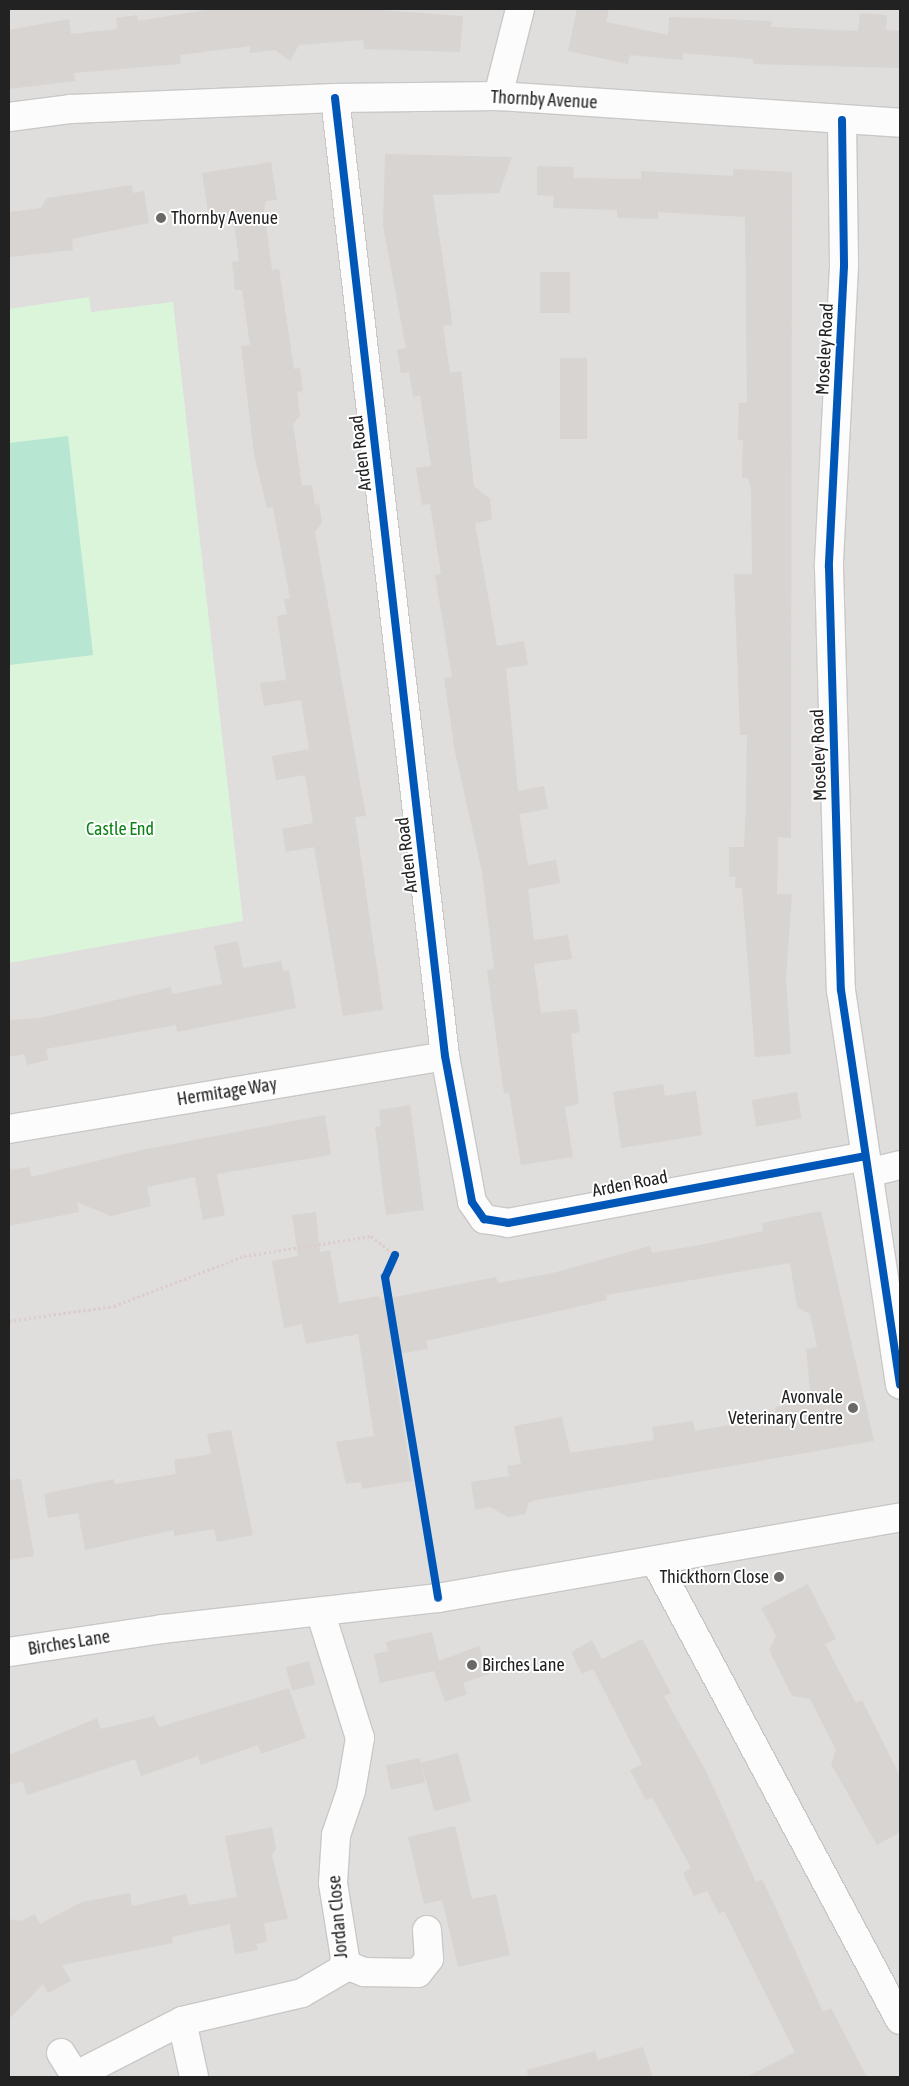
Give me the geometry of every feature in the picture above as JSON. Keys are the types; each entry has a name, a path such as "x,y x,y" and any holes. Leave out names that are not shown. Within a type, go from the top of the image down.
{"street":[{"path":"498,96 520,9"},
{"name":"Thornby Avenue","path":"9,117 71,109 335,98 498,96 900,123"},
{"name":"Arden Road","path":"335,98 446,1056 472,1202 484,1219 508,1224 867,1164 900,1165"},
{"name":"Moseley Road","path":"842,120 844,266 829,566 841,990 900,1386"},
{"name":"Hermitage Way","path":"9,1129 446,1056"},
{"name":"Birches Lane","path":"9,1652 162,1629 321,1614 655,1561 900,1517"},
{"path":"655,1561 900,2020"},
{"name":"Jordan Close","path":"61,2053 75,2077 182,2021 302,1992 333,1979 344,1964 333,1883 336,1835 351,1791 360,1738 321,1614"},
{"path":"344,1964 364,1972 418,1973 429,1959 427,1930"},
{"path":"182,2021 194,2077"}],"path":[{"path":"9,1321 114,1306 244,1256 371,1236 394,1258"}],"shaded area":[{"path":"9,9 900,9 900,2077 9,2077"}],"green space":[{"name":"Castle End","path":"89,297 91,312 173,302 243,921 9,963 9,309"},
{"path":"68,436 93,655 9,665 9,443"}],"building":[{"path":"212,9 366,9 463,16 460,52 364,49 363,40 299,45 290,61 275,50 250,53 250,46 180,55 181,64 74,73 75,81 9,89 9,30 69,19 71,34 117,29 116,18 137,15 138,21"},
{"path":"577,9 609,9 606,22 668,35 669,17 772,21 771,27 858,31 860,13 887,15 886,30 900,31 900,68 753,64 753,59 683,53 683,60 630,55 628,64 568,51"},
{"path":"385,154 512,157 499,193 433,195 451,313 452,325 443,326 450,373 461,371 474,486 490,499 492,520 475,523 497,646 524,641 528,665 506,668 518,791 544,786 548,809 519,814 528,865 556,860 560,883 528,889 534,940 568,935 572,959 534,964 541,1013 577,1009 580,1032 571,1034 579,1104 565,1107 573,1157 521,1165 509,1093 504,1094 487,970 494,969 482,872 455,752 444,678 452,677 435,575 441,574 430,504 422,505 416,468 431,466 420,395 413,397 409,372 401,373 397,350 406,348 383,226"},
{"path":"271,162 277,200 266,201 264,210 272,270 279,269 294,369 300,368 303,391 297,392 300,416 293,424 302,486 312,485 315,505 319,504 322,522 315,532 366,816 355,817 383,1010 343,1016 314,847 286,852 282,829 313,823 305,775 276,780 272,756 309,749 301,700 264,706 260,683 286,680 277,616 287,614 284,599 290,598 273,507 267,508 254,454 241,346 250,345 242,290 235,290 232,262 239,261 233,214 209,218 202,173"},
{"path":"537,166 574,167 573,178 641,179 641,171 733,176 733,169 792,172 791,838 778,837 777,894 792,894 786,978 791,1054 755,1057 742,888 735,888 736,877 729,877 729,847 744,847 746,801 747,735 740,735 734,574 752,574 751,491 748,478 742,478 743,440 738,440 739,403 747,403 745,217 658,212 658,219 617,218 617,210 553,208 554,196 537,195"},
{"path":"132,185 133,193 144,191 149,223 72,239 73,250 10,257 9,212 41,208 47,198"},
{"path":"540,272 570,272 570,313 540,313"},
{"path":"560,358 587,358 587,439 560,439"},
{"path":"238,941 243,968 281,961 283,971 289,970 296,1008 177,1032 176,1025 46,1049 48,1060 27,1065 24,1054 9,1057 9,1020 40,1018 171,987 172,994 222,984 214,946"},
{"path":"663,1084 665,1096 696,1091 702,1135 621,1148 613,1092"},
{"path":"797,1092 802,1119 756,1127 752,1100"},
{"path":"410,1105 424,1210 386,1215 375,1127 381,1126 379,1110"},
{"path":"325,1115 331,1155 217,1174 225,1215 203,1220 195,1177 147,1187 151,1206 111,1216 77,1202 79,1212 9,1226 9,1170 29,1167 31,1177 137,1151"},
{"path":"821,1211 874,1441 536,1500 528,1503 526,1514 508,1517 490,1507 475,1510 471,1482 509,1476 507,1466 521,1464 514,1426 562,1417 570,1453 654,1440 652,1427 693,1421 695,1431 777,1417 775,1407 811,1400 806,1349 817,1347 810,1314 797,1307 790,1263 606,1295 607,1300 426,1341 428,1349 392,1355 412,1481 362,1489 361,1482 346,1484 336,1442 374,1436 358,1334 306,1344 302,1324 284,1328 272,1261 298,1256 292,1215 316,1212 320,1252 330,1250 339,1303 379,1296 380,1300 496,1277 498,1283 553,1273 650,1246 652,1253 700,1245 763,1231 762,1223"},
{"path":"231,1430 253,1535 217,1542 214,1529 174,1536 174,1530 85,1550 78,1513 48,1518 44,1494 114,1479 115,1484 176,1474 174,1460 211,1454 207,1434"},
{"path":"21,1479 34,1556 9,1560 9,1480"},
{"path":"808,1584 836,1639 825,1644 856,1703 862,1700 900,1776 900,1832 877,1845 831,1764 836,1750 810,1699 792,1696 769,1650 776,1636 761,1608"},
{"path":"432,1632 439,1661 479,1646 489,1674 463,1683 467,1694 445,1702 434,1671 380,1683 374,1654 388,1651 386,1642"},
{"path":"642,1639 671,1693 664,1696 706,1771 756,1882 762,1879 823,2012 831,2008 867,2077 746,2077 795,2052 724,1911 719,1914 707,1891 694,1896 683,1873 691,1868 652,1797 646,1800 630,1770 642,1764 593,1669 582,1674 571,1652 592,1640 602,1659"},
{"path":"309,1661 315,1684 292,1690 286,1667"},
{"path":"289,1688 306,1738 261,1754 258,1745 201,1765 198,1756 141,1776 135,1759 27,1795 22,1781 9,1785 9,1755 97,1718 101,1729 154,1716 159,1727"},
{"path":"458,1753 471,1801 434,1811 421,1763"},
{"path":"420,1758 425,1782 391,1790 386,1765"},
{"path":"455,1826 472,1899 496,1894 510,1955 458,1967 442,1900 424,1904 408,1837"},
{"path":"272,1827 276,1849 272,1855 288,1919 264,1923 267,1942 256,1944 258,1950 235,1954 230,1924 172,1937 173,1943 62,1965 71,1981 48,1993 43,1984 9,2019 9,1919 21,1921 35,1914 40,1924 82,1902 130,1893 132,1906 186,1894 189,1905 237,1897 225,1836"},
{"path":"643,2047 653,2077 528,2077 527,2070 595,2051 598,2060"}],"cycle path":[{"path":"335,98 445,1056 472,1202 484,1219 508,1223 865,1156"},
{"path":"842,120 844,266 829,567 841,990 900,1385"},
{"path":"395,1255 385,1277 438,1598"}],"place":[{"name":"Thornby Avenue","path":"161,218"},
{"name":"Avonvale Veterinary Centre","path":"853,1408"},
{"name":"Thickthorn Close","path":"779,1577"},
{"name":"Birches Lane","path":"472,1665"}]}
